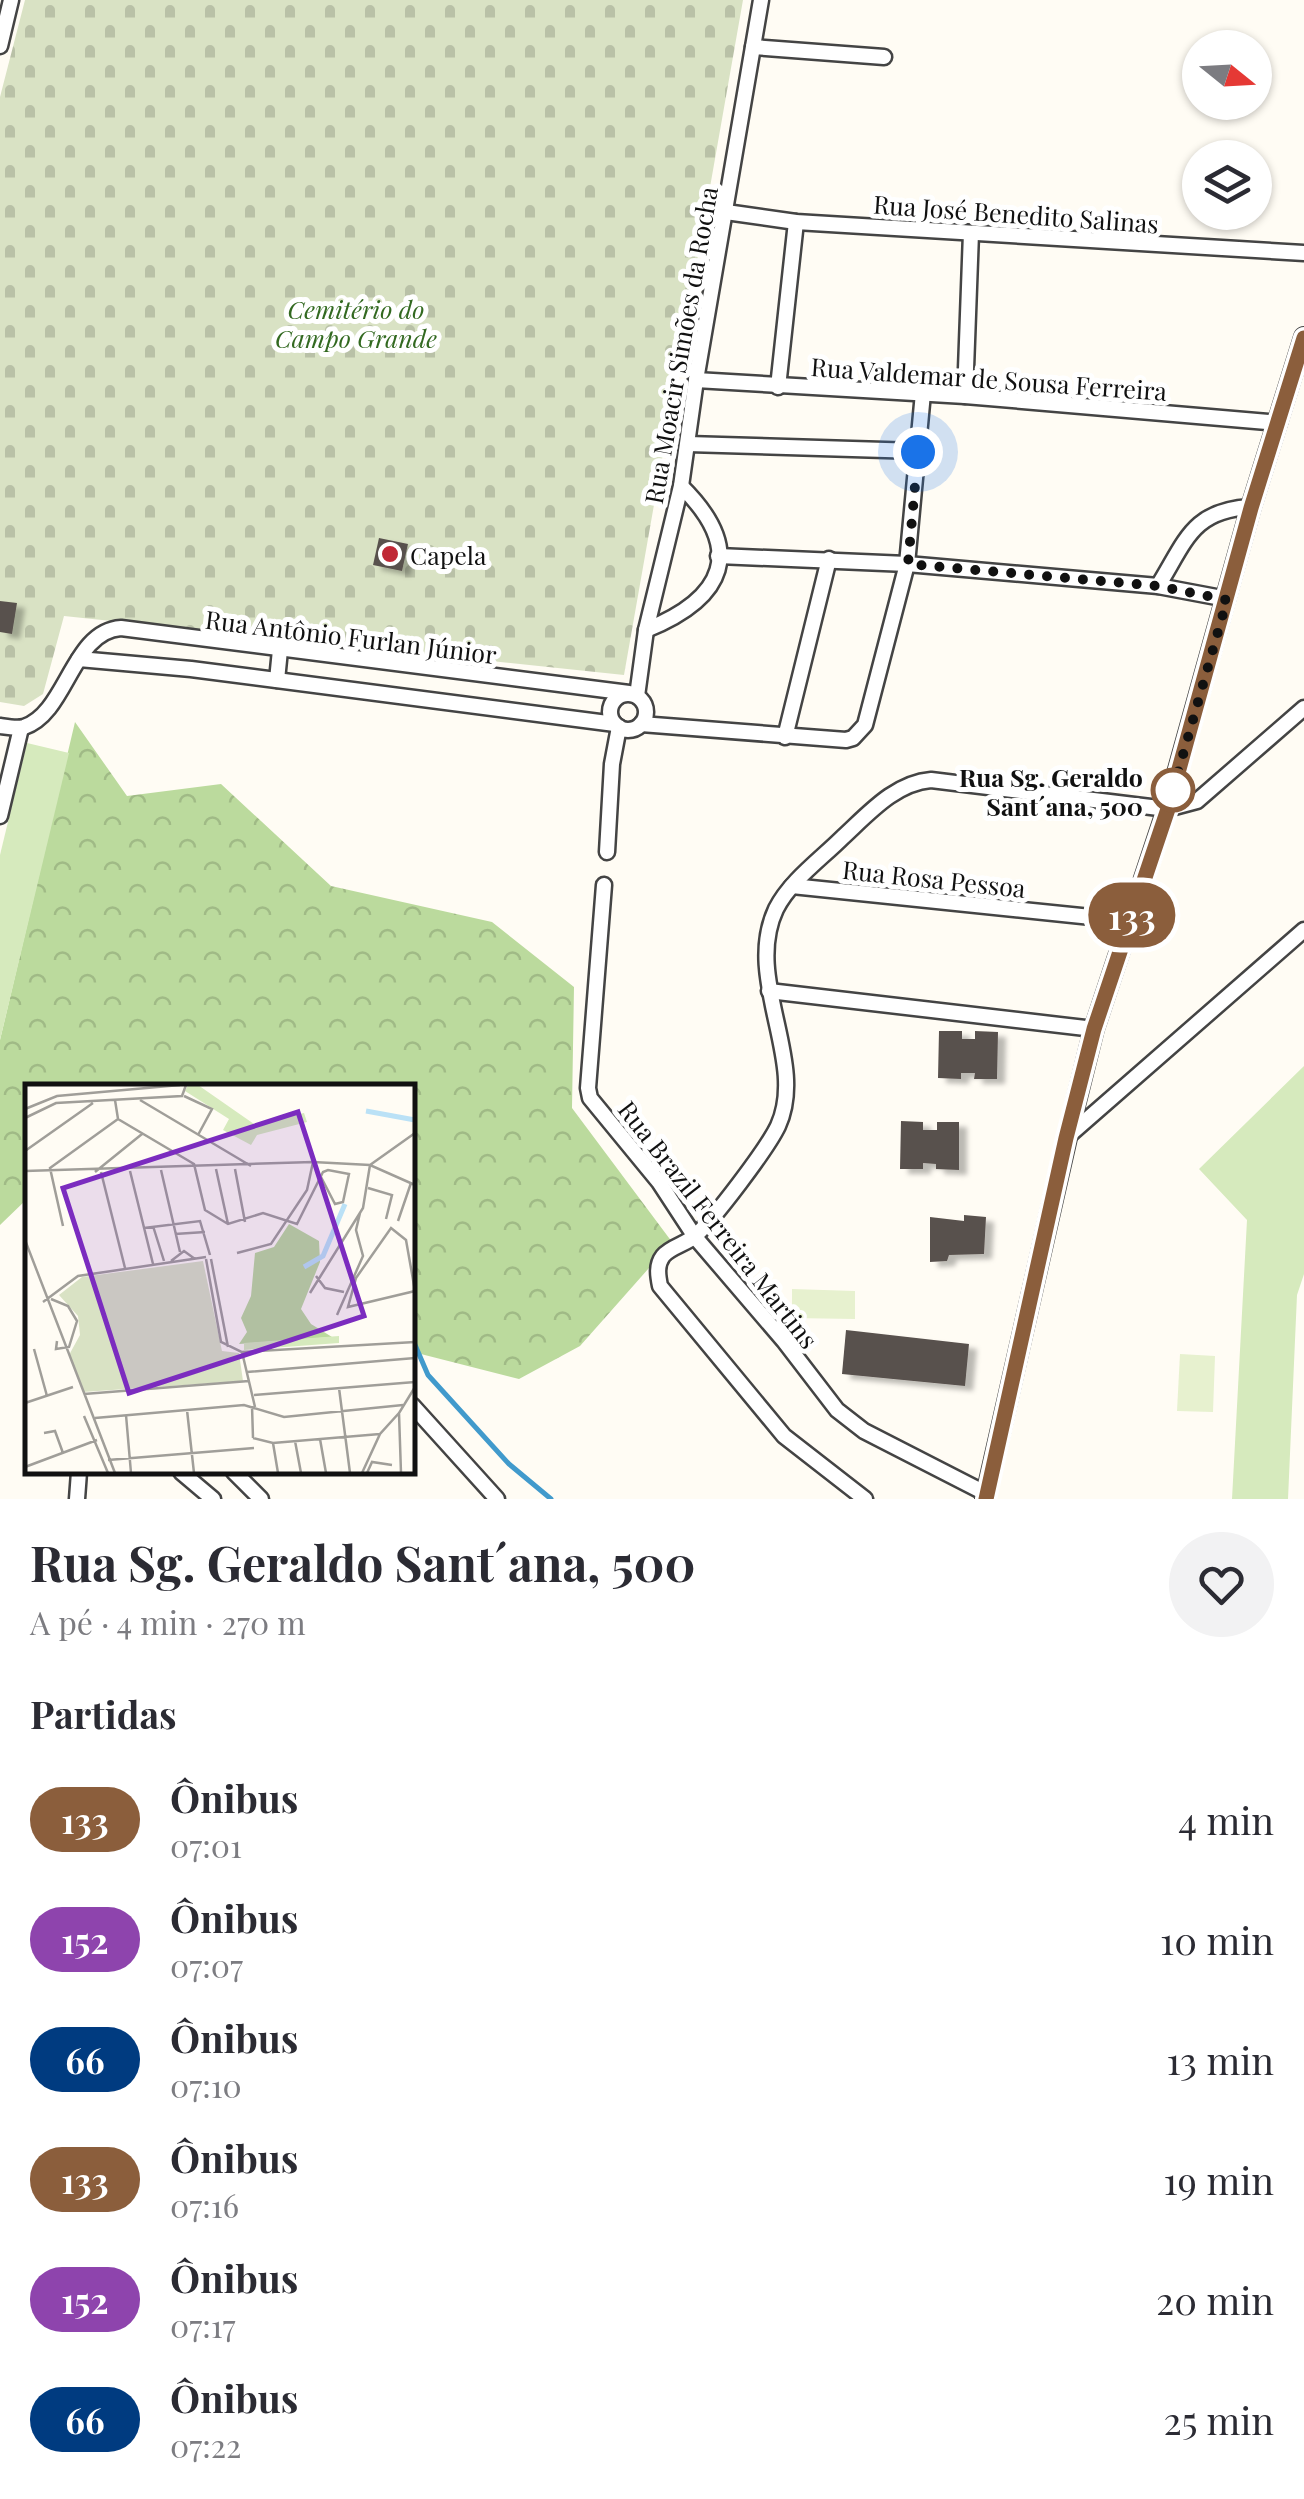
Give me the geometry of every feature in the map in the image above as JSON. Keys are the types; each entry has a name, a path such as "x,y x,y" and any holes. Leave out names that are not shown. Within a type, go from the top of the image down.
{"street":[{"path":"0,46 11,0"},
{"name":"Rua Moacir Simões da Rocha","path":"633,694 681,486 761,0"},
{"path":"752,46 884,57"},
{"name":"Rua José Benedito Salinas","path":"726,212 796,222 1304,253"},
{"path":"778,387 796,222"},
{"path":"966,396 971,233"},
{"path":"986,1497 1094,1029 1168,809 1251,508 1304,338"},
{"name":"Rua Valdemar de Sousa Ferreira","path":"696,380 966,396 1279,423"},
{"path":"641,724 645,709 633,694 618,696 611,704 610,714 617,726 626,730 641,724 846,740 865,725 908,564 922,393"},
{"path":"688,444 918,452"},
{"path":"646,630 672,619 706,596 712,584 718,556 714,526 704,508 681,486"},
{"path":"1158,586 1202,519 1229,508 1251,508"},
{"path":"718,556 908,564 1158,586 1227,600"},
{"path":"785,737 829,560"},
{"name":"Rua Antônio Furlan Júnior","path":"22,728 49,709 79,659 102,634 121,628 633,694"},
{"path":"277,680 280,650"},
{"name":"Rua Antônio Furlan Júnior","path":"79,659 277,680 617,726"},
{"path":"865,1499 784,1436 660,1286 658,1271 663,1256 695,1237 776,1131 785,1109 787,1088 769,991 767,943 777,906 792,886 898,788 930,780 1168,809 1197,801 1304,708"},
{"path":"0,726 22,728 0,816"},
{"path":"606,852 617,726"},
{"name":"Rua Brazil Ferreira Martins","path":"604,885 588,1093 659,1182 695,1237 849,1421 986,1497"},
{"name":"Rua Rosa Pessoa","path":"792,886 1130,921"},
{"path":"1066,1138 1304,930"},
{"path":"769,991 1094,1029"},
{"path":"415,1408 496,1499"},
{"path":"77,1499 79,1474"},
{"path":"183,1474 213,1499"},
{"path":"236,1474 261,1499"}],"green space":[{"name":"Cemitério do Campo Grande","path":"25,0 743,0 624,675 64,616 43,694 24,706 0,702 0,97"},
{"path":"75,722 127,796 221,784 331,886 492,922 574,987 572,1108 672,1242 580,1346 519,1379 415,1353 415,1084 25,1084 25,1201 0,1225 0,1040"},
{"path":"27,743 69,753 0,1040 0,855"},
{"path":"1304,1066 1304,1274 1297,1295 1288,1499 1232,1499 1247,1220 1199,1169"},
{"path":"792,1289 855,1291 855,1319 792,1318"},
{"path":"1180,1354 1215,1356 1213,1412 1177,1411"}],"building":[{"name":"Capela","path":"379,538 408,544 402,571 373,565"},
{"path":"0,601 17,603 12,634 0,632"},
{"path":"939,1031 962,1031 962,1039 975,1039 975,1031 998,1032 997,1079 974,1079 975,1073 961,1073 961,1079 938,1078"},
{"path":"901,1121 923,1122 923,1130 937,1130 937,1122 959,1122 959,1170 936,1169 936,1164 923,1163 923,1169 900,1169"},
{"path":"964,1215 986,1217 984,1254 949,1255 947,1261 930,1262 930,1217 964,1221"},
{"path":"846,1330 969,1344 965,1386 842,1374"}],"waterway":[{"path":"415,1345 428,1375 509,1464 551,1499"}],"bus line":[{"name":"133","path":"986,1499 1094,1029 1168,809 1251,508 1304,338"}],"place":[{"name":"Capela","path":"390,554"},
{"name":"Rua Sg. Geraldo Sant´ana, 500","path":"1173,790"}],"route":[{"path":"918,452 908,564 1158,586 1227,600 1173,790"}]}
